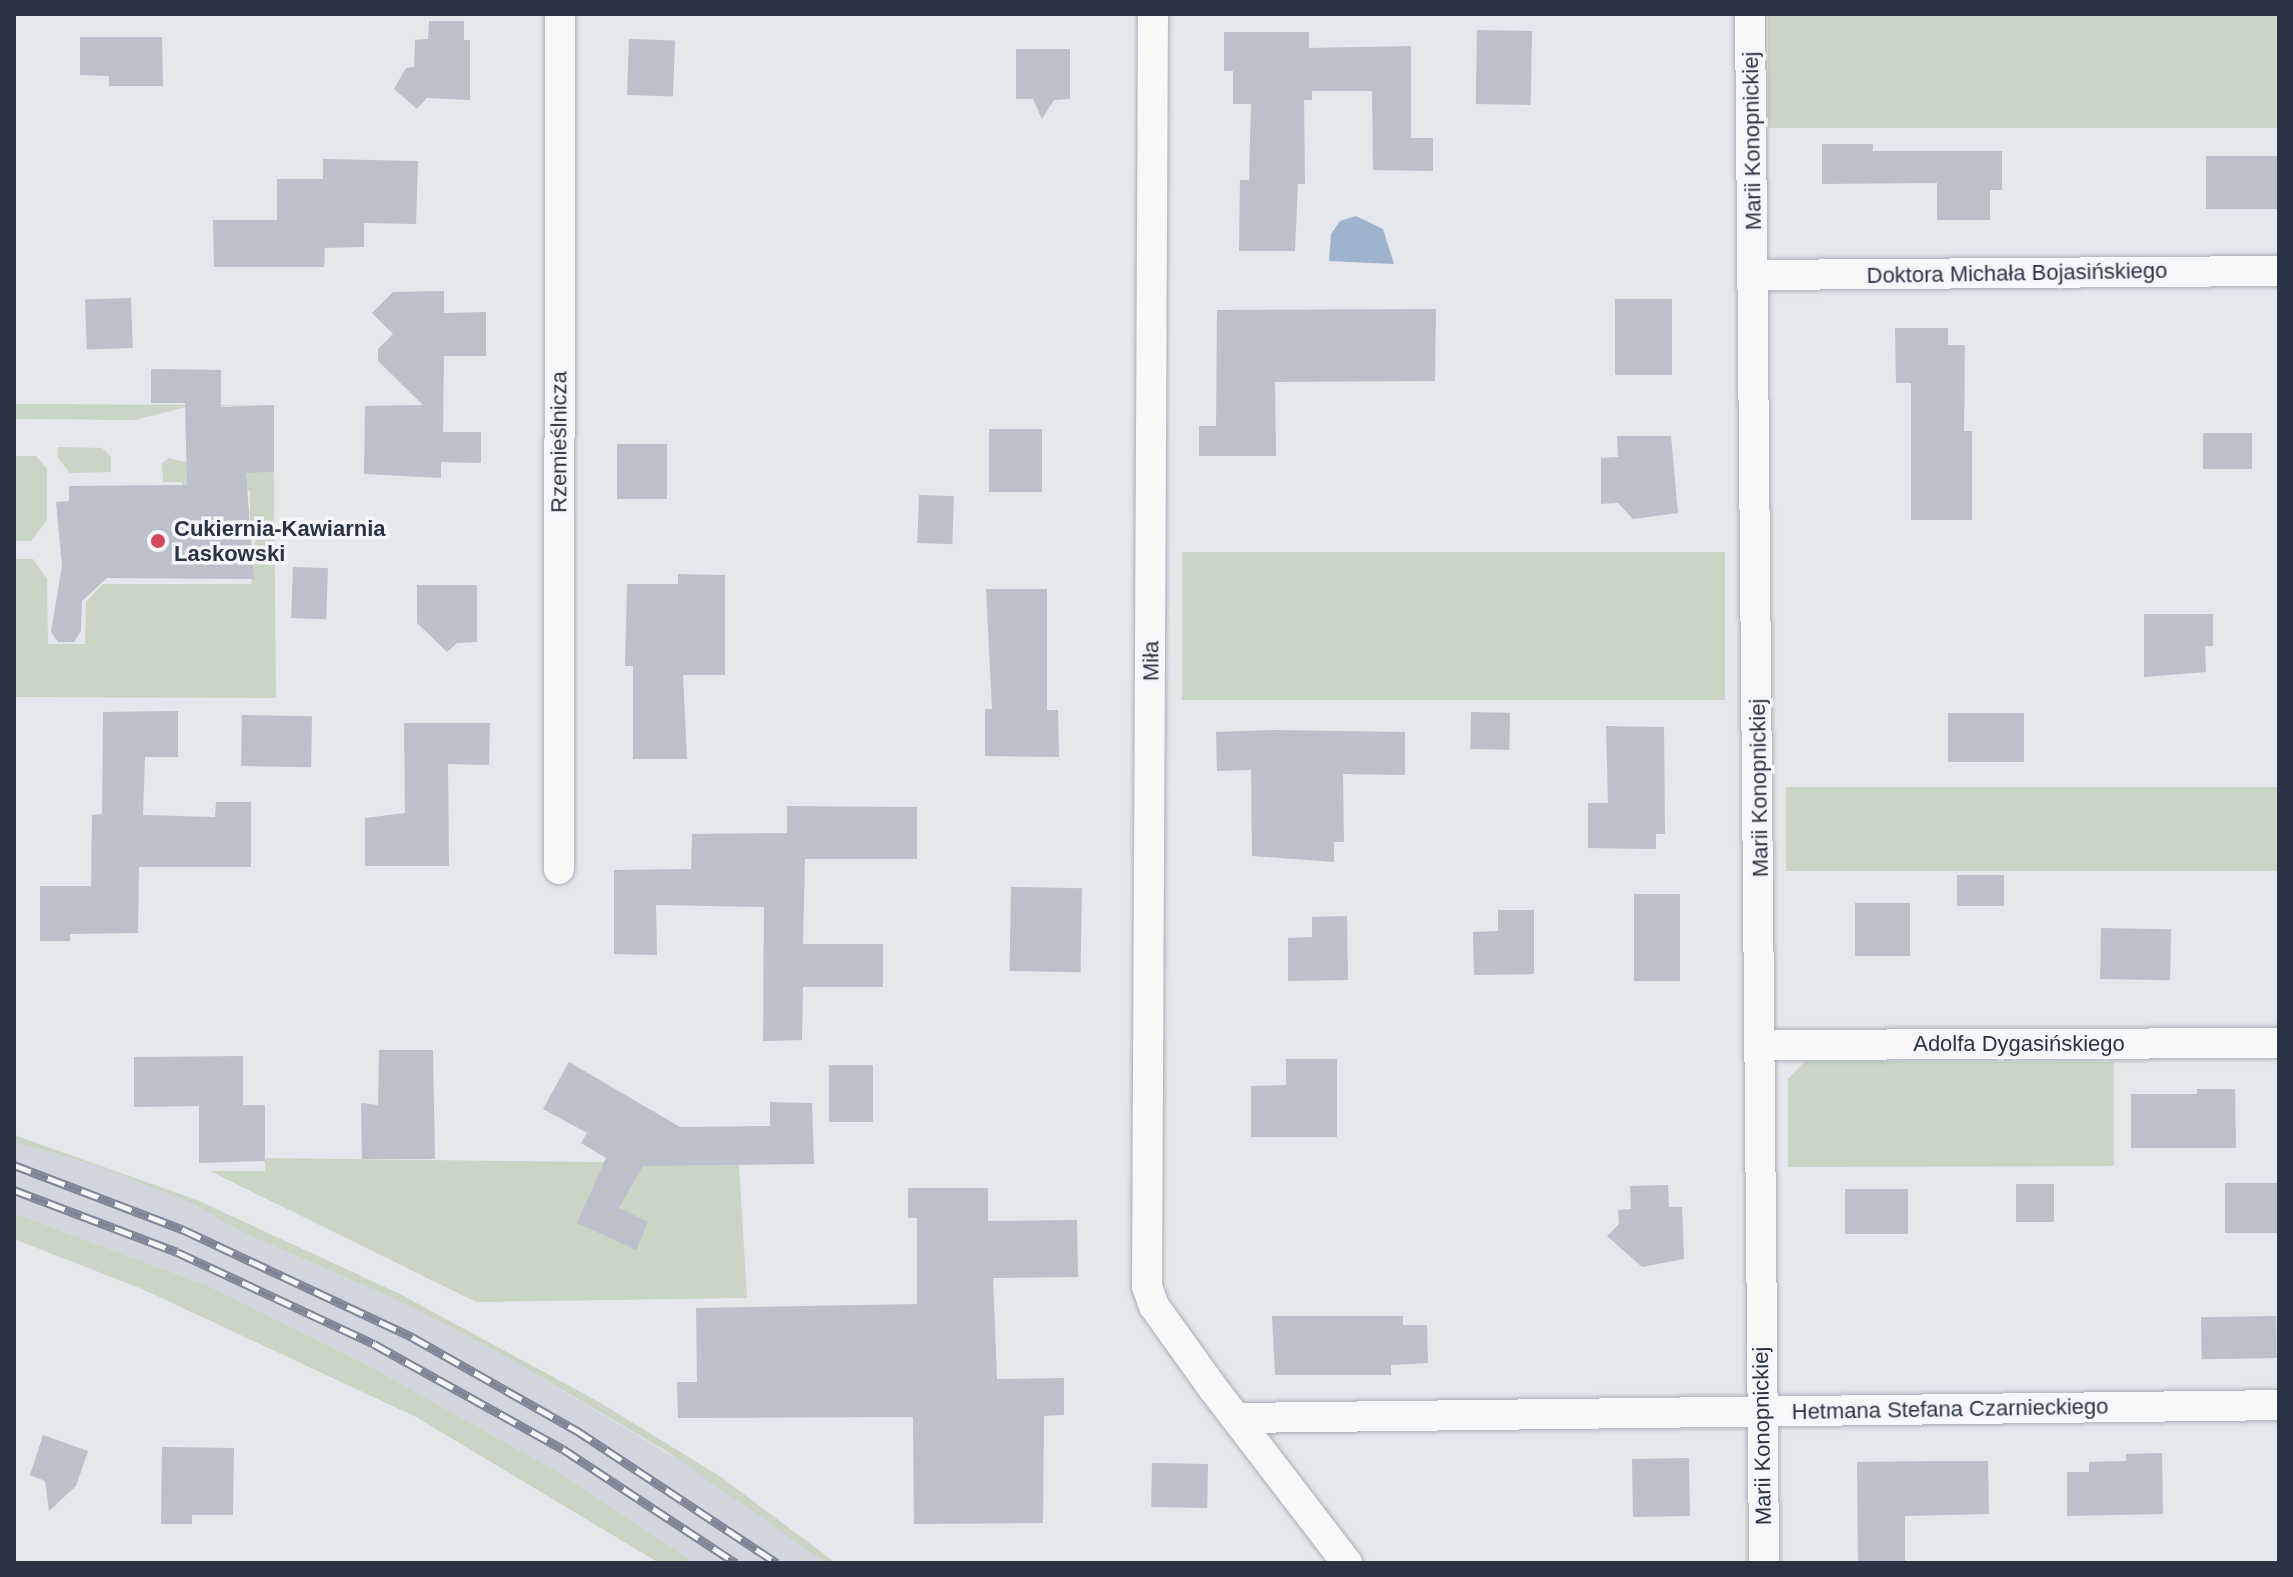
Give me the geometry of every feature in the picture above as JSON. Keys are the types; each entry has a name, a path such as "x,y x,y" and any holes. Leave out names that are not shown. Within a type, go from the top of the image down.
{"street":[{"name":"Rzemieślnicza","path":"559,869 560,14"},
{"name":"Miła","path":"1153,14 1147,1286 1154,1306 1237,1418"},
{"name":"Marii Konopnickiej","path":"1750,14 1755,275 1764,1563"},
{"name":"Doktora Michała Bojasińskiego","path":"1755,275 2279,271"},
{"name":"Adolfa Dygasińskiego","path":"1759,1045 2279,1043"},
{"name":"Hetmana Stefana Czarnieckiego","path":"1237,1418 2279,1405"},
{"path":"1237,1418 1347,1563"}],"shaded area":[{"path":"14,1142 100,1167 193,1204 239,1231 397,1300 498,1352 719,1484 826,1563 695,1563 553,1469 369,1366 208,1286 14,1213"}],"green space":[{"path":"1768,14 2279,14 2279,128 1768,128"},
{"path":"14,360 16,404 264,405 186,407 134,420 14,419"},
{"path":"58,447 102,448 111,457 111,472 70,473 58,458"},
{"path":"14,456 36,456 47,469 47,520 31,541 14,541"},
{"path":"169,458 232,473 274,472 276,698 14,697 14,559 33,559 47,579 48,644 85,644 86,602 103,584 251,584 257,528 250,521 250,491 183,494 182,482 163,482 162,463"},
{"path":"1182,552 1725,552 1725,700 1182,700"},
{"path":"1786,787 2279,787 2279,871 1786,871"},
{"path":"1805,1061 2114,1062 2114,1166 1788,1167 1788,1079"},
{"path":"14,1135 197,1200 400,1294 599,1402 721,1477 836,1563 826,1563 666,1451 498,1352 397,1300 239,1231 193,1204 100,1167 14,1142"},
{"path":"265,1158 739,1164 747,1298 476,1302 210,1171 265,1171"},
{"path":"14,1213 208,1286 369,1366 553,1469 695,1563 659,1563 416,1417 142,1289 14,1239"}],"water":[{"path":"1356,216 1383,229 1394,264 1329,261 1331,234 1340,221"}],"building":[{"path":"429,21 464,21 464,40 470,40 470,100 427,98 417,109 394,89 406,68 414,67 415,40 428,39"},
{"path":"1477,30 1532,31 1531,105 1476,104"},
{"path":"1224,32 1309,32 1309,48 1411,46 1411,138 1433,138 1433,171 1373,170 1372,91 1312,91 1312,100 1304,100 1305,184 1298,184 1295,251 1239,251 1240,180 1249,180 1251,104 1233,104 1233,71 1224,71"},
{"path":"80,37 162,37 163,86 109,86 109,76 80,75"},
{"path":"629,39 675,41 673,97 627,95"},
{"path":"1016,49 1070,49 1070,99 1054,100 1042,119 1033,99 1016,99"},
{"path":"1822,144 1873,144 1873,151 2002,151 2002,190 1990,190 1990,220 1937,220 1937,183 1822,184"},
{"path":"2206,156 2279,156 2279,209 2206,209"},
{"path":"323,159 418,161 416,224 364,223 364,247 325,248 324,267 214,267 213,220 277,220 277,179 323,179"},
{"path":"444,291 444,313 486,312 486,356 444,356 443,432 481,432 481,463 441,462 441,478 364,474 365,406 423,405 378,361 378,349 393,334 372,313 393,292"},
{"path":"131,298 133,348 87,350 85,300"},
{"path":"1615,299 1672,299 1672,375 1615,375"},
{"path":"1436,309 1435,381 1275,382 1276,456 1199,456 1199,426 1216,426 1217,310"},
{"path":"1895,328 1948,328 1948,345 1965,345 1964,431 1972,431 1972,520 1911,520 1911,383 1896,383"},
{"name":"Cukiernia-Kawiarnia Laskowski","path":"151,369 221,370 221,407 274,405 274,472 246,473 254,579 107,578 82,601 81,631 74,642 58,642 51,632 62,566 56,502 69,501 69,486 187,485 185,403 151,403"},
{"path":"989,429 1042,429 1042,492 989,492"},
{"path":"2203,433 2252,433 2252,469 2203,469"},
{"path":"1617,436 1671,436 1678,513 1633,519 1618,503 1601,504 1601,458 1618,457"},
{"path":"617,444 667,444 667,499 617,499"},
{"path":"919,495 954,496 952,544 917,543"},
{"path":"293,567 328,568 326,619 291,618"},
{"path":"678,574 725,575 725,675 683,675 687,759 633,759 633,666 625,666 627,584 678,584"},
{"path":"417,585 477,585 477,642 457,643 447,652 417,623"},
{"path":"986,589 1047,589 1047,710 1058,710 1059,757 985,756 985,709 992,709"},
{"path":"2144,614 2213,614 2213,646 2205,646 2206,672 2144,677"},
{"path":"178,711 178,757 145,757 143,815 215,817 216,802 251,802 251,867 139,867 138,933 70,934 70,941 40,941 40,886 91,886 92,815 102,814 103,712"},
{"path":"1471,712 1510,713 1509,750 1470,749"},
{"path":"1948,713 2024,713 2024,762 1948,762"},
{"path":"242,715 312,716 311,767 241,766"},
{"path":"404,723 490,723 489,765 448,764 449,866 365,866 365,818 405,813"},
{"path":"1606,726 1664,727 1665,834 1656,834 1656,849 1588,848 1588,803 1608,803"},
{"path":"1216,732 1405,732 1405,775 1343,774 1344,842 1334,842 1334,862 1252,856 1251,770 1217,771"},
{"path":"787,806 917,807 917,859 805,859 803,944 883,944 883,987 803,987 802,1040 763,1041 764,907 656,905 657,955 614,954 614,870 691,869 692,834 787,833"},
{"path":"1957,875 2004,875 2004,906 1957,906"},
{"path":"1011,887 1082,888 1081,972 1010,971"},
{"path":"1634,894 1680,894 1680,981 1634,981"},
{"path":"1855,903 1910,903 1910,956 1855,956"},
{"path":"1498,910 1534,910 1534,974 1474,975 1473,932 1498,931"},
{"path":"1347,916 1348,980 1288,981 1288,938 1312,937 1312,917"},
{"path":"2101,928 2171,929 2170,980 2100,979"},
{"path":"379,1050 433,1050 435,1159 362,1159 361,1103 378,1105"},
{"path":"243,1056 243,1105 265,1105 265,1161 199,1163 199,1106 134,1107 134,1057"},
{"path":"1286,1059 1337,1059 1337,1137 1251,1137 1251,1086 1286,1085"},
{"path":"569,1062 680,1127 770,1126 770,1102 812,1103 814,1164 643,1166 619,1208 648,1222 636,1250 577,1223 606,1158 581,1143 587,1133 543,1109"},
{"path":"829,1065 873,1065 873,1122 829,1122"},
{"path":"2197,1089 2235,1089 2236,1148 2131,1148 2131,1094 2197,1094"},
{"path":"2225,1183 2279,1183 2279,1233 2225,1233"},
{"path":"2016,1184 2054,1184 2054,1222 2016,1222"},
{"path":"1668,1185 1669,1207 1682,1207 1684,1259 1642,1267 1607,1236 1619,1224 1618,1210 1631,1209 1630,1186"},
{"path":"908,1188 988,1188 988,1221 1077,1220 1078,1277 993,1278 997,1379 1064,1378 1064,1415 1044,1416 1043,1523 914,1524 913,1417 678,1418 677,1382 697,1382 696,1308 917,1304 917,1218 908,1218"},
{"path":"1845,1189 1908,1189 1908,1234 1845,1234"},
{"path":"1272,1316 1403,1316 1403,1325 1427,1325 1428,1363 1391,1365 1391,1375 1275,1375"},
{"path":"2276,1316 2277,1358 2202,1359 2201,1317"},
{"path":"43,1435 88,1451 76,1486 49,1511 45,1481 30,1475"},
{"path":"162,1447 234,1448 233,1515 192,1515 192,1524 161,1524"},
{"path":"2162,1453 2163,1514 2067,1516 2067,1472 2089,1472 2089,1462 2126,1461 2126,1454"},
{"path":"1689,1458 1690,1516 1633,1517 1632,1459"},
{"path":"1988,1461 1989,1514 1905,1516 1905,1563 1858,1563 1857,1462"},
{"path":"1152,1463 1208,1464 1207,1508 1151,1507"}],"railway":[{"path":"14,1165 184,1230 412,1337 576,1430 777,1563"},
{"path":"14,1190 177,1252 374,1344 563,1449 736,1563"}],"place":[{"name":"Cukiernia-Kawiarnia Laskowski","path":"158,541"}]}
